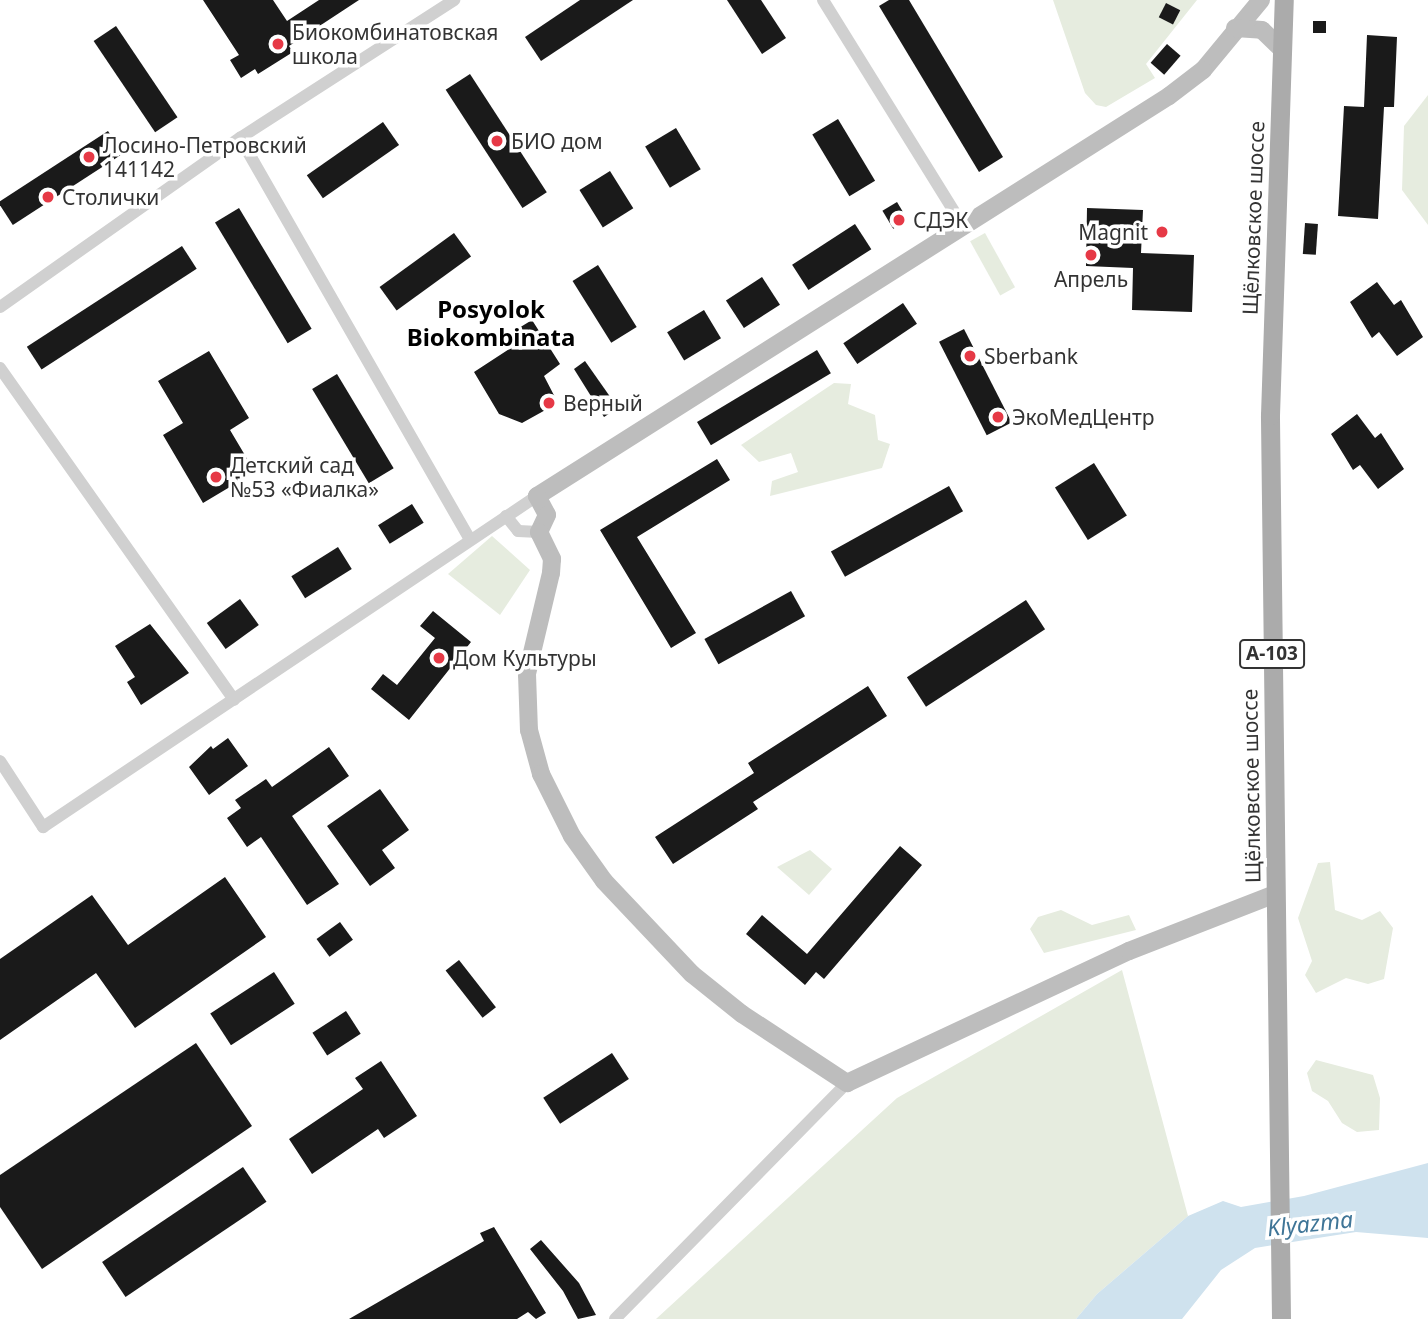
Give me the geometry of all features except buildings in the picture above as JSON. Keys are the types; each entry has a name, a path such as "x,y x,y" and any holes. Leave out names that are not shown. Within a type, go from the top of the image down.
{"main road":[{"name":"Щёлковское шоссе","path":"1281,1311 1276,1130 1270,342 1284,0"}],"street":[{"path":"0,307 240,138 454,0"},
{"path":"822,0 962,225"},
{"path":"1235,28 1247,0"},
{"path":"0,761 43,827 234,700 469,538 1197,76 1261,0"},
{"path":"1235,28 1262,30 1282,49"},
{"path":"240,138 469,538"},
{"path":"0,368 234,700"},
{"path":"537,496 547,514 539,532 552,559 527,674 529,730 541,774 572,836 612,890 692,974 742,1014 847,1083"},
{"path":"506,516 518,531 539,532"},
{"path":"615,1319 847,1083 1129,951 1275,894"}],"shaded area":[{"path":"1053,0 1197,0 1146,64 1155,78 1106,107 1096,105 1085,93"},
{"path":"1428,95 1428,225 1402,190 1404,126"},
{"path":"985,233 1015,287 1000,295 970,241"},
{"path":"834,383 851,384 848,404 875,415 878,440 890,444 882,468 770,496 772,481 798,472 791,453 759,462 741,445"},
{"path":"492,536 530,570 500,615 448,574"},
{"path":"810,850 832,869 809,895 777,867"},
{"path":"1330,862 1335,910 1362,920 1380,911 1393,928 1384,979 1368,984 1346,978 1316,993 1305,975 1312,961 1298,918 1318,863"},
{"path":"1061,910 1092,925 1129,915 1136,930 1044,953 1030,929 1038,917"},
{"path":"1122,970 1188,1216 1097,1294 1076,1319 656,1319 897,1098"},
{"path":"1316,1060 1373,1075 1380,1098 1379,1130 1357,1132 1342,1123 1328,1101 1312,1091 1307,1073"}],"water":[{"name":"Klyazma","path":"1428,1163 1428,1238 1356,1232 1255,1248 1221,1270 1182,1319 1076,1319 1097,1294 1188,1216 1223,1201 1241,1207 1304,1196"}],"place":[{"name":"Биокомбинатовская школа","path":"278,44"},
{"name":"БИО дом","path":"497,141"},
{"name":"Лосино-Петровский 141142","path":"89,157"},
{"name":"Столички","path":"48,197"},
{"name":"СДЭК","path":"899,220"},
{"name":"Magnit","path":"1162,232"},
{"name":"Апрель","path":"1091,255"},
{"name":"Sberbank","path":"970,356"},
{"name":"Верный","path":"549,403"},
{"name":"ЭкоМедЦентр","path":"998,417"},
{"name":"Детский сад №53 «Фиалка»","path":"216,477"},
{"name":"Дом Культуры","path":"439,658"}],"district":[{"name":"Posyolok Biokombinata","path":"491,323"}]}
